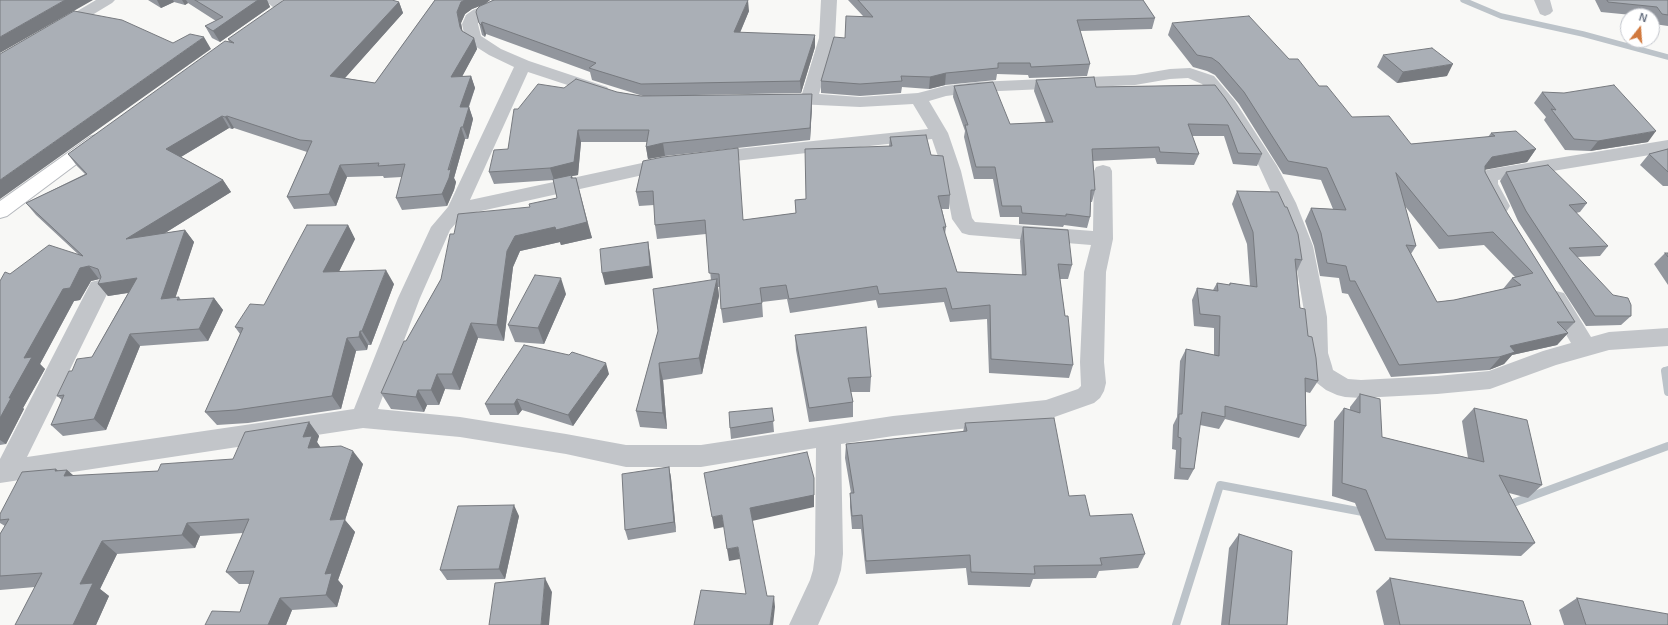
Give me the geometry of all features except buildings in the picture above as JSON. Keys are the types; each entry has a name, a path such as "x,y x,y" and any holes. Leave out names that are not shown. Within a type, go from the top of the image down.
{"street":[{"path":"47,35 106,0"},
{"path":"474,0 496,4"},
{"path":"809,99 828,38 829,0"},
{"path":"496,4 478,13 472,18 470,24 473,38 495,52 523,65 613,95"},
{"path":"363,418 409,298 441,227 456,210 523,65"},
{"path":"762,99 809,99 860,102 919,98 945,91 977,87 1135,80 1170,74 1190,73 1208,80 1229,105 1268,166 1286,203 1303,246 1316,316 1317,353 1320,366 1325,376 1334,383 1345,388 1362,389 1437,385 1490,380 1551,357 1609,341 1668,337"},
{"path":"919,98 939,133 952,171 962,219 969,228 1103,239"},
{"path":"0,211 107,133"},
{"path":"456,210 665,163 939,133"},
{"path":"1508,222 1488,184 1488,179 1491,175 1668,146"},
{"path":"4,471 363,418 460,427 566,444 626,456 700,456 893,426 1046,410 1086,396 1092,391 1094,383 1092,362 1095,272 1103,239 1103,171"},
{"path":"1545,282 1586,348"},
{"path":"4,471 99,288"},
{"path":"803,625 823,583 830,554 828,471 829,437"}],"waterway":[{"path":"1463,0 1501,16 1583,34 1668,57"},
{"path":"1665,371 1668,369"},
{"path":"1665,371 1668,392"},
{"path":"1505,506 1668,446"},
{"path":"1176,625 1220,485 1368,513"}]}
